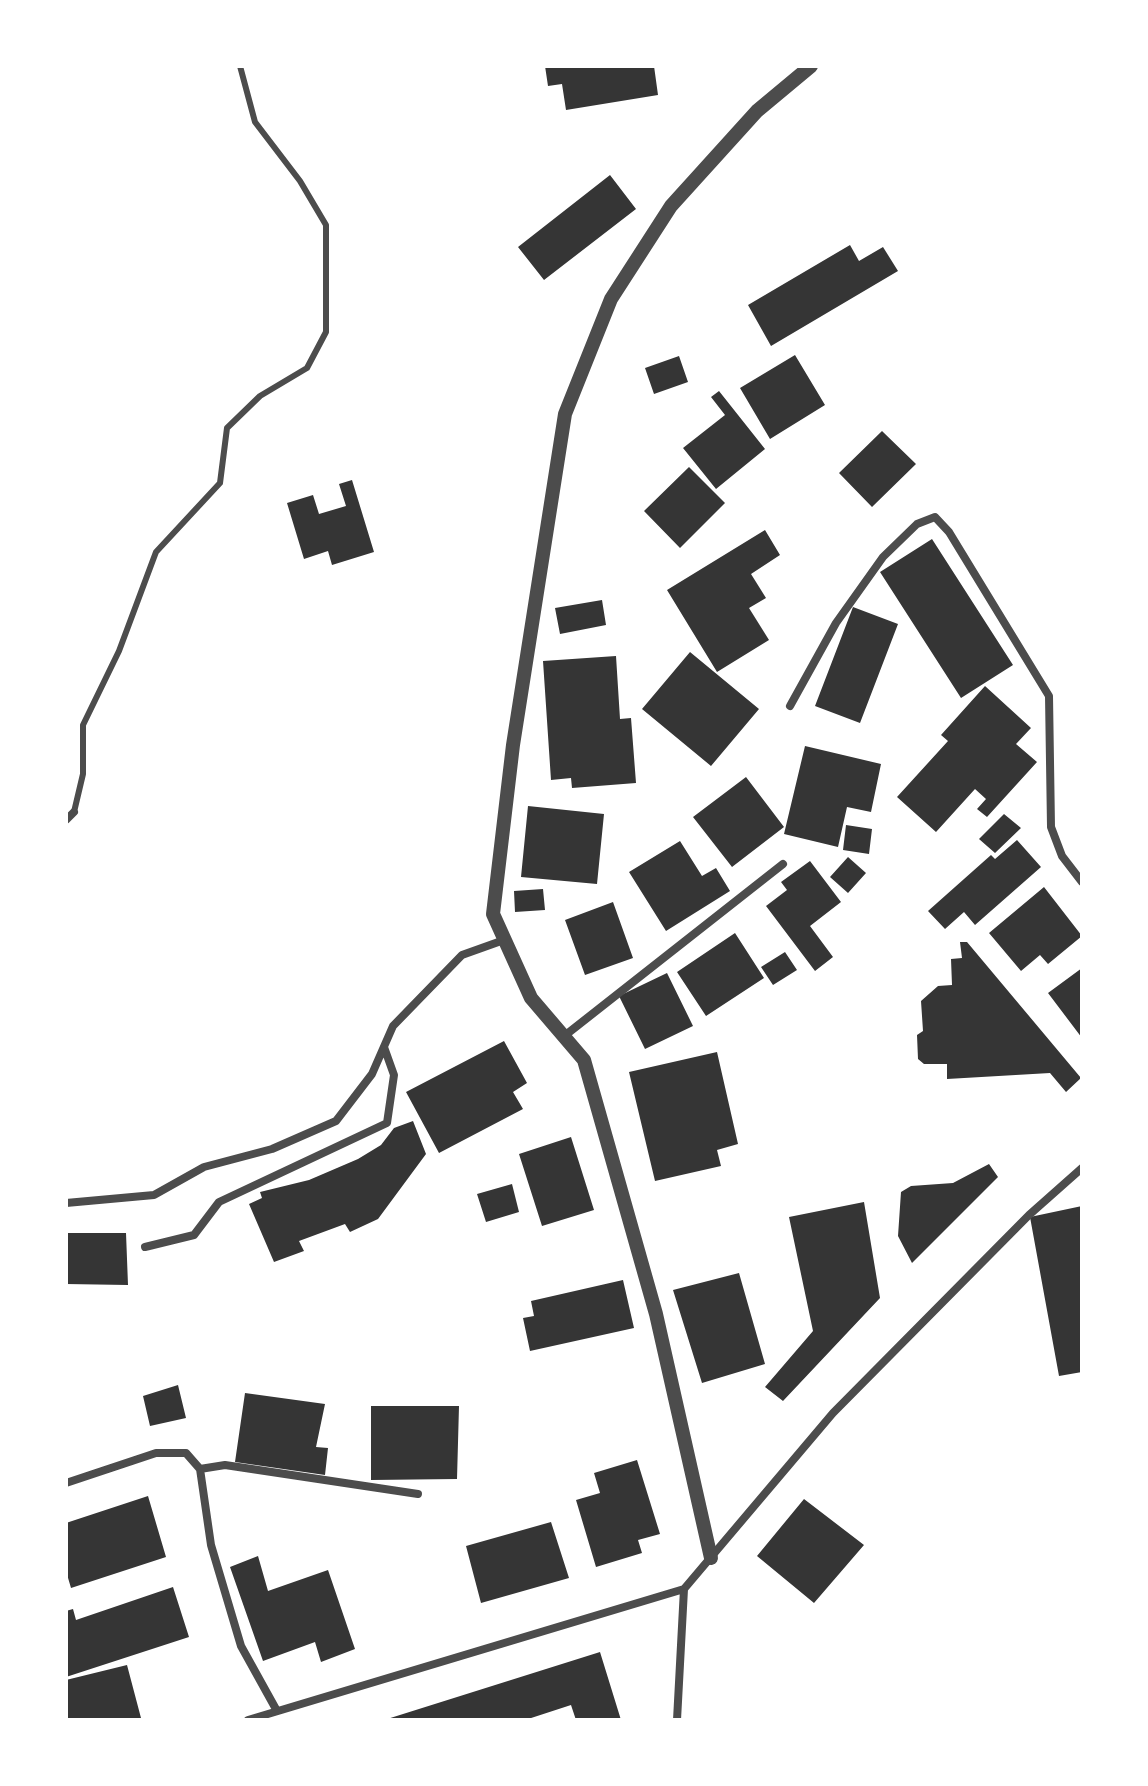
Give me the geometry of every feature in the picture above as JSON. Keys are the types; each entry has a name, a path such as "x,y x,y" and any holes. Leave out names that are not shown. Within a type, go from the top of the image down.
{"street":[{"path":"711,1558 652,1299 584,1060 531,998 493,914 515,730 565,414 611,299 671,206 757,111 811,66"},
{"path":"790,706 836,623 883,557 917,524 935,517 949,532 1049,696 1051,827 1062,856 1082,882"},
{"path":"66,820 74,812"},
{"path":"563,1037 783,864"},
{"path":"66,1203 154,1195 204,1167 272,1149 336,1121 372,1074 393,1026 462,955 504,940"},
{"path":"145,1247 194,1235 219,1202 387,1123 394,1075 384,1046"},
{"path":"248,1720 684,1589 833,1413 1029,1215 1082,1168"},
{"path":"66,1483 156,1453 186,1453 200,1469 211,1545 241,1646 277,1711"},
{"path":"200,1469 225,1465 418,1494"},
{"path":"677,1720 684,1589"}],"lane":[{"path":"74,812 83,774 83,725 119,651 156,552 220,483 227,428 260,396 307,368 326,332 326,225 300,181 255,122 240,66"}],"building":[{"path":"545,66 654,66 658,95 566,110 562,84 548,86"},
{"path":"610,175 636,209 544,280 518,247"},
{"path":"850,245 859,261 883,247 898,271 771,346 748,305"},
{"path":"795,355 825,405 770,439 740,388"},
{"path":"679,356 688,382 654,394 645,368"},
{"path":"719,391 765,449 716,489 683,448 725,415 711,397"},
{"path":"882,431 916,464 872,507 839,473"},
{"path":"689,467 725,503 680,548 644,511"},
{"path":"352,480 374,552 332,565 328,551 304,559 287,503 313,495 319,514 346,506 339,484"},
{"path":"765,530 780,555 751,574 766,598 749,608 769,640 717,672 667,590"},
{"path":"932,539 1013,665 961,698 880,572"},
{"path":"602,600 606,625 560,634 555,608"},
{"path":"853,607 898,624 860,723 815,706"},
{"path":"690,652 759,709 711,766 642,709"},
{"path":"616,656 620,719 631,718 636,783 572,788 571,778 551,780 543,661"},
{"path":"985,686 1031,728 1016,744 1037,762 987,817 977,809 986,799 975,789 936,832 897,797 948,741 941,735"},
{"path":"805,746 881,764 871,812 847,807 838,847 784,834"},
{"path":"746,777 784,827 732,867 693,817"},
{"path":"528,806 604,814 597,884 521,877"},
{"path":"1004,814 1021,828 995,853 979,839"},
{"path":"846,825 872,829 869,854 843,850"},
{"path":"1017,840 1041,867 975,925 964,912 945,929 928,911 991,855 995,859"},
{"path":"680,841 702,876 716,868 730,891 666,931 629,872"},
{"path":"848,857 866,873 848,893 830,877"},
{"path":"810,861 841,902 810,926 833,957 815,971 766,906 787,890 781,882"},
{"path":"1044,887 1082,936 1048,964 1040,955 1021,971 989,933"},
{"path":"543,889 545,910 515,912 514,891"},
{"path":"613,902 633,958 585,975 565,920"},
{"path":"735,933 764,978 706,1016 677,972"},
{"path":"960,942 967,942 1081,1078 1066,1092 1050,1073 947,1079 947,1064 924,1064 918,1059 917,1035 923,1031 921,1001 938,986 952,985 951,959 962,958"},
{"path":"785,952 797,970 773,985 761,967"},
{"path":"1082,968 1082,1038 1048,993"},
{"path":"667,973 693,1026 645,1049 619,996"},
{"path":"504,1041 527,1083 513,1092 523,1109 439,1153 406,1092"},
{"path":"717,1052 738,1144 717,1150 721,1166 655,1181 629,1072"},
{"path":"413,1121 426,1154 378,1219 350,1232 345,1224 299,1241 304,1251 274,1262 249,1204 262,1198 260,1192 309,1180 358,1159 381,1145 394,1128"},
{"path":"571,1137 594,1210 542,1226 519,1154"},
{"path":"989,1164 998,1177 912,1263 898,1236 901,1192 911,1186 953,1183"},
{"path":"512,1184 519,1212 486,1222 477,1194"},
{"path":"864,1202 880,1298 783,1401 765,1387 813,1331 789,1217"},
{"path":"1082,1206 1082,1372 1059,1376 1030,1217"},
{"path":"66,1233 126,1233 128,1285 66,1284"},
{"path":"739,1273 765,1364 702,1383 673,1290"},
{"path":"623,1280 634,1328 530,1351 523,1318 534,1316 531,1301"},
{"path":"178,1385 186,1418 150,1426 143,1396"},
{"path":"245,1393 325,1404 316,1447 328,1448 325,1475 235,1462"},
{"path":"371,1406 459,1406 457,1479 371,1480"},
{"path":"637,1460 660,1534 638,1540 642,1553 596,1567 576,1500 600,1493 594,1473"},
{"path":"148,1496 166,1557 71,1588 66,1571 66,1523"},
{"path":"804,1499 864,1545 814,1603 757,1556"},
{"path":"551,1522 569,1578 481,1603 466,1546"},
{"path":"258,1556 268,1591 328,1570 355,1649 321,1662 315,1642 263,1661 230,1567"},
{"path":"173,1587 189,1637 66,1677 66,1611 73,1609 76,1620"},
{"path":"600,1652 621,1720 576,1720 571,1705 525,1720 384,1720"},
{"path":"127,1665 141,1718 66,1720 66,1680"}]}
